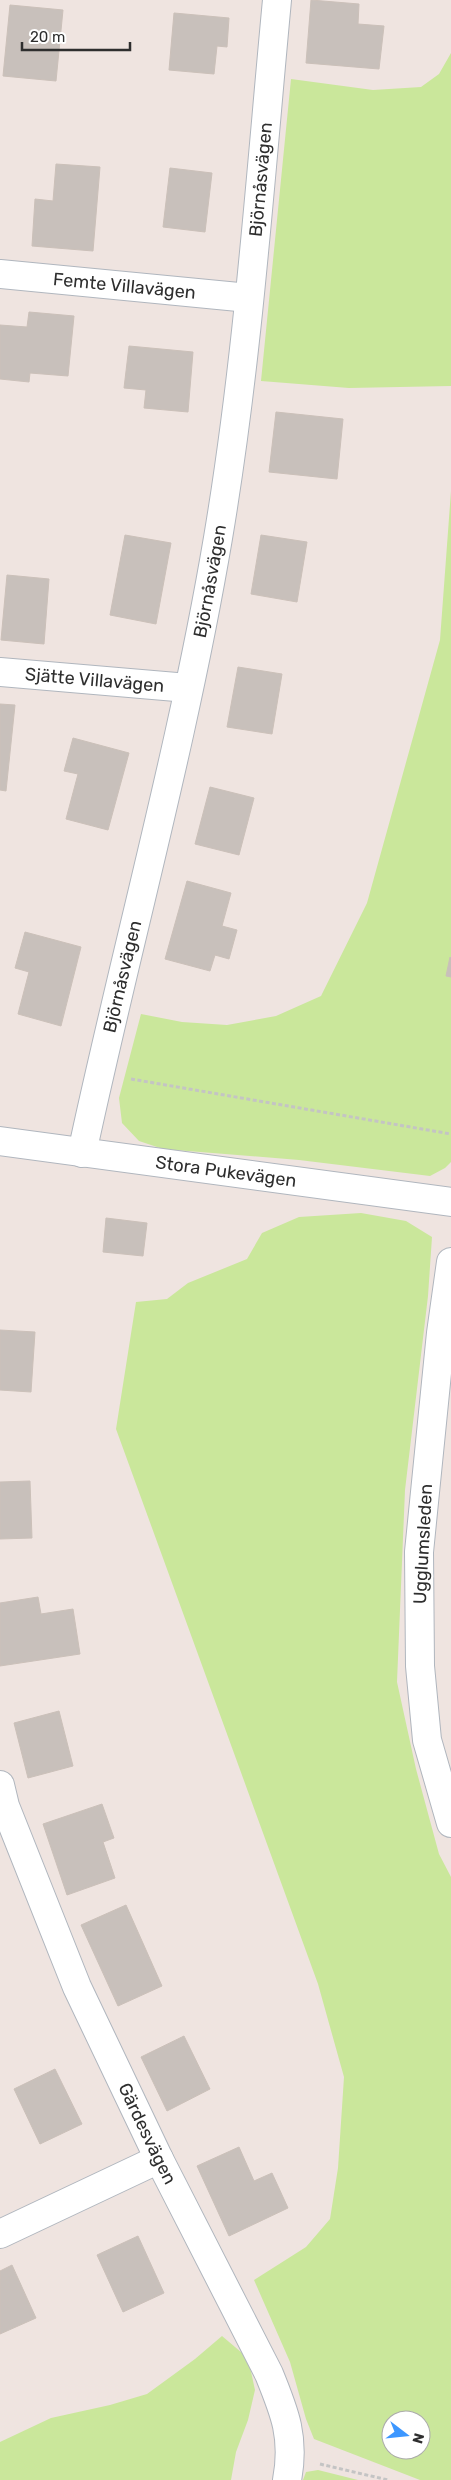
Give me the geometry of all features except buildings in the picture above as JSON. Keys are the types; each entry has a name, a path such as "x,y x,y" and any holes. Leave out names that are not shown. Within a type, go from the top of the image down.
{"street":[{"name":"Björnåsvägen","path":"82,1153 99,1073 161,813 218,540 237,412 277,0"},
{"name":"Femte Villavägen","path":"0,274 249,298"},
{"name":"Sjätte Villavägen","path":"0,672 188,688"},
{"name":"Stora Pukevägen","path":"0,1141 451,1202"},
{"name":"Ugglumsleden","path":"451,1262 440,1342 419,1552 420,1666 427,1740 451,1823"},
{"name":"Gärdesvägen","path":"2,1799 77,1987 159,2159 269,2374 282,2407 289,2434 289,2469"},
{"path":"0,2234 159,2159"}],"path":[{"path":"99,1073 451,1134"},
{"path":"289,2469 388,2480"}],"green space":[{"path":"451,53 451,386 349,388 261,381 291,79 373,90 421,87 439,74"},
{"path":"451,491 451,1162 445,1168 430,1176 299,1160 163,1149 139,1141 122,1123 119,1098 141,1014 182,1022 227,1025 276,1016 321,996 367,903 440,640"},
{"path":"361,1213 406,1221 432,1237 428,1296 405,1490 397,1682 416,1769 439,1854 451,1877 451,2480 420,2480 314,2439 306,2419 290,2362 254,2280 306,2247 330,2219 338,2168 344,2077 318,1984 116,1429 136,1302 167,1299 188,1283 247,1259 262,1233 299,1217"},
{"path":"222,2336 248,2358 255,2390 248,2420 236,2452 231,2480 0,2480 0,2442 51,2418 110,2405 147,2394 195,2359"},
{"path":"318,2470 358,2480 303,2480 306,2472"}]}
